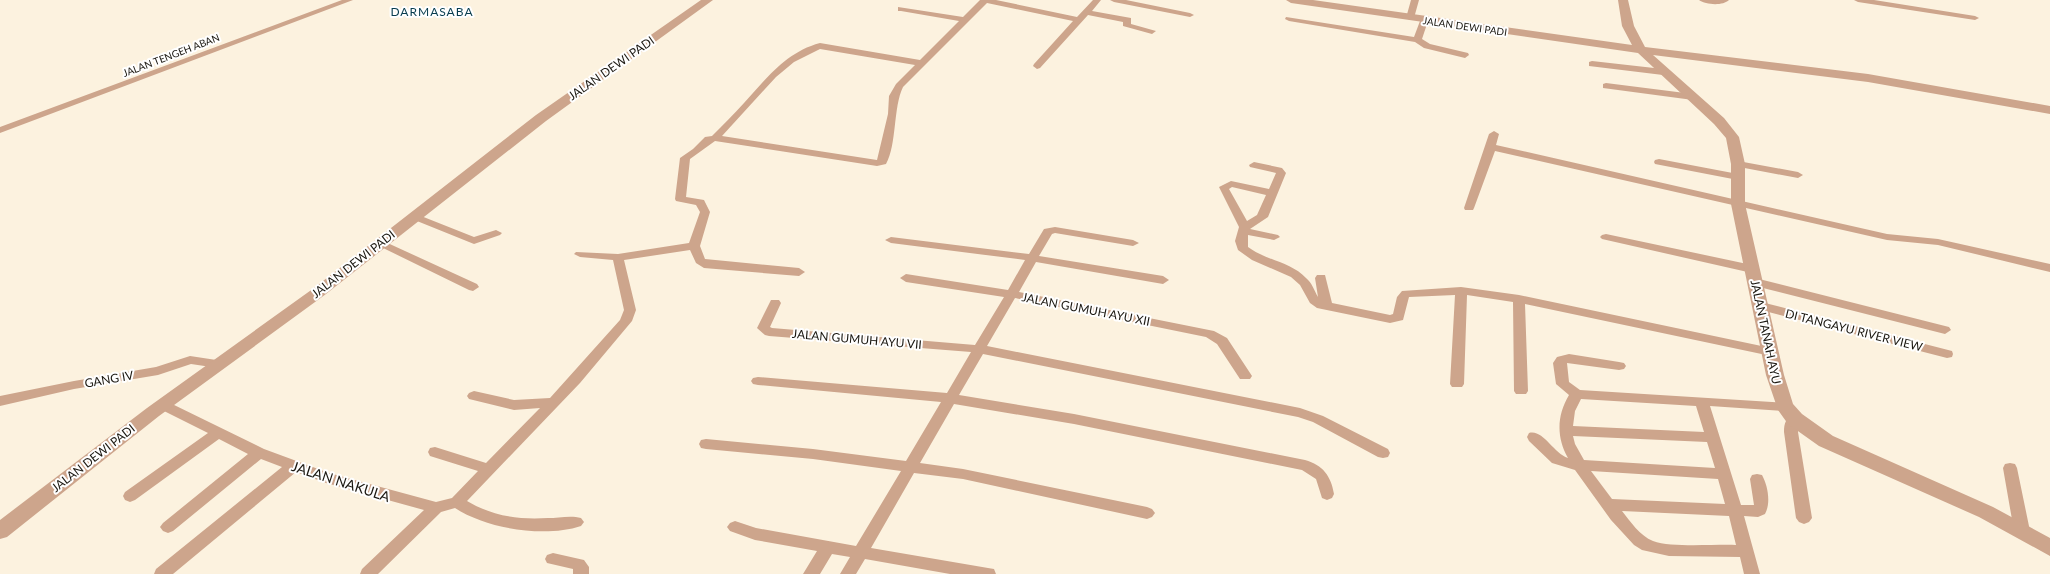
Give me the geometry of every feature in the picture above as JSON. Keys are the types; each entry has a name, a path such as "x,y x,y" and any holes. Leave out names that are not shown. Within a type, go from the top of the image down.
{"street":[{"name":"JALAN TENGEH ABAN","path":"0,130 349,0"},
{"name":"JALAN DEWI PADI","path":"0,531 163,405 320,291 541,118 708,0"},
{"path":"799,272 751,266 704,264 700,261 694,246 705,212 700,202 680,199 685,158 697,151 709,139 715,138 877,163 882,162 893,114 894,96 899,86 986,0 1080,20"},
{"path":"1037,66 1097,0"},
{"path":"1114,0 1190,15"},
{"name":"JALAN DEWI PADI","path":"1291,0 1424,21 1868,78 2050,110"},
{"path":"1410,18 1415,0"},
{"name":"JALAN TANAH AYU","path":"1623,0 1628,26 1640,49 1663,72 1693,97 1725,127 1735,146 1738,170 1738,204 1771,352 1774,375 1784,406 1795,419 1826,441 1986,512 2050,548"},
{"path":"1703,0 1722,2 1725,0"},
{"path":"1858,0 1975,18"},
{"path":"901,9 967,20"},
{"path":"1087,12 1128,20 1126,24 1128,26 1152,31"},
{"path":"1289,19 1418,40 1427,46 1465,55"},
{"path":"1418,40 1424,21"},
{"path":"715,138 748,104 773,75 791,60 812,48 823,46 922,63"},
{"path":"1592,64 1663,72"},
{"path":"1606,86 1693,97"},
{"path":"1469,208 1491,147 1494,134"},
{"path":"1491,147 1887,237 1938,242 2050,268"},
{"path":"1659,162 1798,175"},
{"path":"1244,229 1262,217 1280,171 1254,164"},
{"path":"1272,192 1231,184 1224,187 1244,229 1241,241 1242,248 1248,253 1294,275 1303,281 1315,301 1326,306 1396,319 1399,317 1403,297 1406,294 1461,291 1519,299 1771,352"},
{"path":"416,217 474,241 496,233"},
{"path":"1244,229 1274,237"},
{"path":"848,574 911,468 949,398 1050,230 1133,243"},
{"path":"1606,237 1754,276 1945,330"},
{"path":"891,240 1033,258 1163,280"},
{"path":"381,243 473,287"},
{"path":"580,254 623,256 694,246"},
{"path":"368,574 436,508 457,502 575,380 626,321 630,310 623,256"},
{"name":"JALAN GUMUH AYU XII","path":"906,278 1012,294 1210,334 1222,341 1245,376"},
{"path":"1321,278 1326,306"},
{"path":"1457,384 1461,291"},
{"path":"1519,299 1521,392"},
{"name":"JALAN GUMUH AYU VII","path":"775,303 763,328 769,332 979,349"},
{"name":"DI TANGAYU RIVER VIEW","path":"1761,306 1947,354"},
{"path":"979,349 1300,414 1318,419 1383,453"},
{"path":"1619,366 1569,358 1562,360 1560,363 1562,384 1577,394 1702,403 1784,406"},
{"name":"GANG IV","path":"0,401 74,385 158,371 190,360 225,360"},
{"path":"758,381 917,394 1074,418 1305,465 1320,473 1324,480 1327,494"},
{"path":"1577,394 1572,400 1568,412 1566,431 1568,444 1578,465 1637,540 1648,546 1661,548 1746,551"},
{"path":"474,396 514,405 553,402"},
{"path":"1702,403 1735,511 1752,574"},
{"name":"JALAN NAKULA","path":"163,405 259,453 360,488 436,508"},
{"path":"1795,419 1791,424 1791,432 1804,518"},
{"path":"1566,431 1712,437"},
{"path":"130,496 218,432"},
{"path":"1534,437 1557,461 1578,465 1724,474"},
{"path":"706,444 813,454 963,474 1147,513"},
{"path":"435,452 489,469"},
{"path":"168,527 259,453"},
{"path":"162,574 294,466"},
{"path":"2010,468 2022,531"},
{"path":"1609,505 1735,511 1760,510 1762,503 1757,479"},
{"path":"457,502 478,515 510,523 540,526 576,522"},
{"path":"735,527 755,534 988,574"},
{"path":"811,574 828,547"},
{"path":"553,559 578,564 581,567 581,574"}],"district":[{"name":"DARMASABA","path":"432,11"}]}
